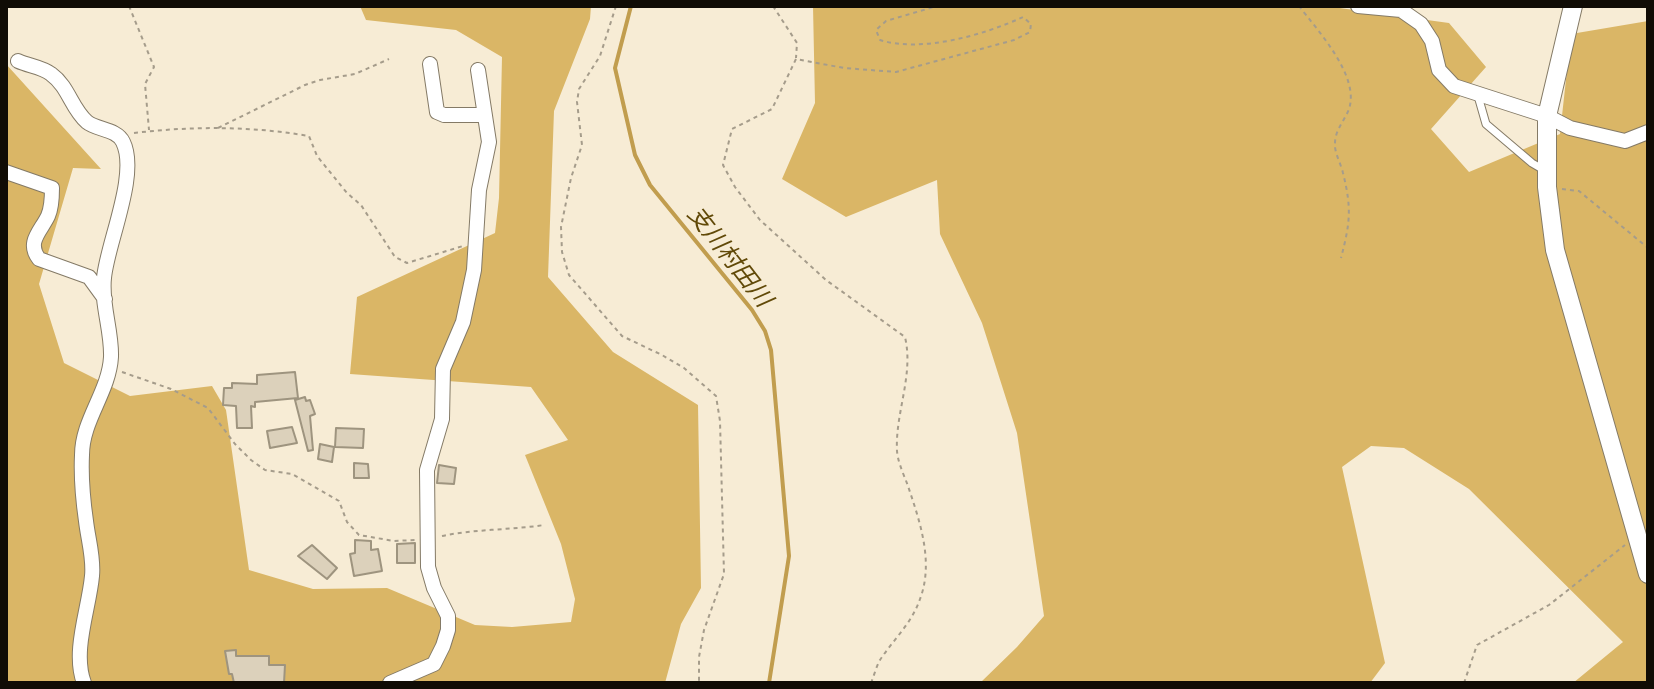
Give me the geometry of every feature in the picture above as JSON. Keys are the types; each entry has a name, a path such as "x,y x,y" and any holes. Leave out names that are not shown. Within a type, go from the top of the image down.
{"street":[{"path":"1358,6 1401,10 1421,24 1432,41 1439,70 1448,82 1547,116 1570,128 1625,141 1648,132"},
{"path":"1573,6 1547,116 1547,179 1555,250 1648,574"},
{"path":"18,61 47,71 62,83 77,112 91,125 118,135 128,159 117,226 103,279 111,356 109,369 106,386 83,437 85,517 93,572 79,671 84,683"},
{"path":"430,64 437,112 444,115 485,115"},
{"path":"390,683 434,664 448,630 448,616 428,567 427,470 442,419 443,369 463,322 474,270 479,190 489,142 478,70"},
{"path":"6,172 52,188 49,215 34,239 34,253 39,259 89,277 105,299"}],"lane":[{"path":"1478,94 1486,124 1547,179"}],"path":[{"path":"129,6 154,67 145,84 149,131"},
{"path":"616,6 600,56 579,89 577,102 582,145 571,178 561,227 562,252 569,275 622,336 684,368 716,396 720,421 724,574 704,630 699,657 699,683"},
{"path":"773,6 797,43 796,59 772,109 732,129 723,165 760,220 826,280 905,337 908,350 907,374 898,415 897,455 919,520 926,559 920,599 895,643 879,661 871,683"},
{"path":"796,59 844,68 896,72 1014,40 1030,32 1031,24 1023,17 1002,27 949,39 892,44 880,40 876,30 886,21 937,6"},
{"path":"1299,6 1339,62 1351,92 1349,108 1334,143 1343,173 1350,221 1341,258"},
{"path":"217,128 305,85 355,74 389,59"},
{"path":"118,135 189,127 309,136 317,156 361,205 395,257 407,263 476,242"},
{"path":"1547,179 1579,191 1648,248"},
{"path":"109,369 171,389 208,408 251,460 265,470 292,474 339,501 347,522 359,535 394,541 544,525"},
{"path":"1464,683 1477,645 1549,605 1636,536"}],"shaded area":[{"path":"360,6 591,6 590,19 554,111 548,277 613,352 698,405 701,588 681,624 665,683 6,683 6,64 101,169 73,168 39,284 64,363 130,396 212,386 226,410 249,570 313,589 387,588 475,625 512,627 571,622 575,599 561,544 525,455 568,440 531,387 350,374 357,297 495,233 499,198 502,57 456,30 366,20"},
{"path":"813,6 1325,6 1449,23 1486,67 1431,129 1469,172 1560,134 1571,34 1648,21 1648,683 1573,683 1623,642 1469,489 1404,448 1371,446 1342,467 1385,663 1370,683 980,683 1044,616 1017,433 982,323 940,234 937,180 846,217 782,179 815,103"}],"building":[{"path":"295,372 298,398 255,402 255,407 251,406 252,428 237,428 236,406 223,405 224,388 232,388 232,383 257,384 257,375"},
{"path":"305,397 306,401 310,400 315,414 310,416 313,450 308,451 295,400"},
{"path":"292,427 297,443 270,448 267,431"},
{"path":"336,428 364,429 363,448 335,447"},
{"path":"320,444 334,447 332,462 318,459"},
{"path":"354,463 368,464 369,478 354,478"},
{"path":"439,465 456,468 454,484 437,483"},
{"path":"355,540 371,541 371,550 378,549 382,571 354,576 350,554 355,553"},
{"path":"415,543 415,563 397,563 397,544"},
{"path":"312,545 337,568 327,579 298,556"},
{"path":"236,650 236,656 269,656 269,665 285,665 284,683 234,683 225,651"}],"waterway":[{"name":"支川村田川","path":"631,6 615,68 635,155 650,185 752,310 765,331 771,350 789,556 769,683"}]}
